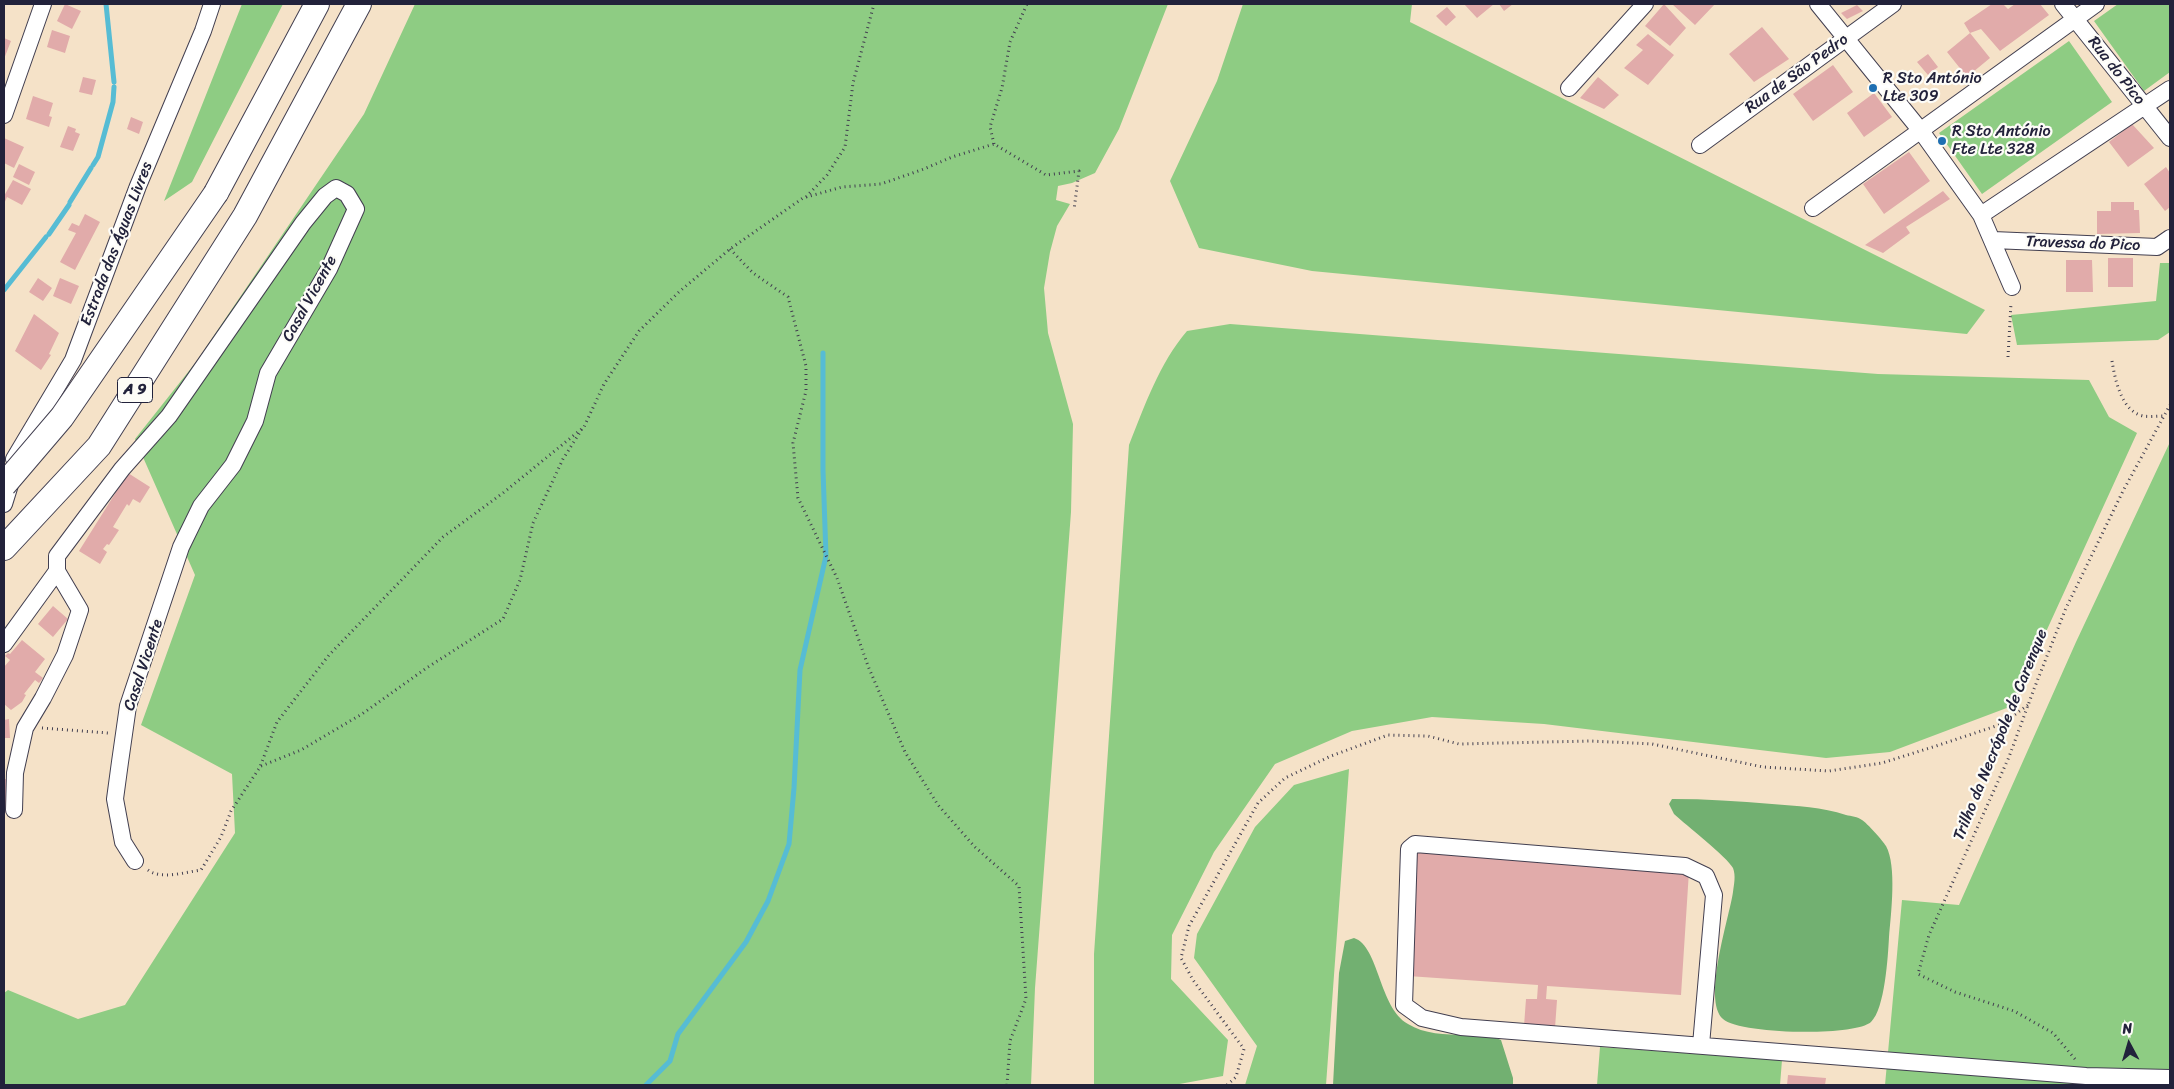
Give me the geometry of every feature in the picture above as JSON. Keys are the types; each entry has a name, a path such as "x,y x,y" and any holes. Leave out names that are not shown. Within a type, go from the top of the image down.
{"highway":[{"name":"A 9","path":"4,485 62,417 216,193 317,4"},
{"name":"A 9","path":"4,548 99,446 245,216 359,4"}],"street":[{"path":"4,115 43,4"},
{"name":"Estrada das Águas Livres","path":"4,476 73,360 138,186 212,4"},
{"path":"1569,88 1645,4"},
{"path":"1818,4 1921,131 1981,215 2012,287"},
{"name":"Rua de São Pedro","path":"1700,145 1893,4"},
{"name":"Rua do Pico","path":"2063,4 2170,138"},
{"path":"1813,208 2096,4"},
{"path":"1981,215 2170,88"},
{"name":"Casal Vicente","path":"4,644 57,571 57,556 122,469 169,416 303,223 325,196 336,188 347,194 356,209 332,261 268,373 255,421 233,465 201,506 181,547 128,706 115,799 123,842 135,861"},
{"name":"Travessa do Pico","path":"1993,240 2166,244"},
{"path":"4,504 22,447"},
{"path":"14,810 15,773 25,728 43,698 64,655 80,610 57,571"},
{"path":"1701,1045 1714,895 1706,876 1685,866 1415,844 1409,849 1404,1005 1422,1018 1461,1027 2086,1076 2170,1078"}],"path":[{"path":"806,198 827,175 845,147 853,83 874,4"},
{"path":"1027,4 1010,42 1002,88 990,127 994,144 1046,175 1079,171 1074,210"},
{"path":"260,766 301,750 362,714 428,667 503,618 520,580 532,523 563,459 584,427 604,384 640,331 680,291 766,222 806,198 842,187 882,184 952,157 994,144"},
{"path":"730,249 753,272 788,297 806,366 806,391 794,443 798,498 838,578 868,666 905,752 938,806 974,847 1019,886 1026,999 1010,1041 1008,1085"},
{"path":"2008,357 2012,287"},
{"path":"2112,361 2115,381 2126,405 2141,416 2163,416"},
{"name":"Trilho da Necrópole de Carenque","path":"2053,1033 2014,1011 1955,992 1918,974 1929,935 2009,757 2066,608 2123,491 2170,405"},
{"path":"135,861 153,874 175,874 201,870 221,837 231,810 260,766 277,722 329,655 443,536 503,493 584,427"},
{"path":"1226,1085 1236,1077 1244,1049 1193,980 1182,958 1184,944 1190,926 1258,803 1285,778 1331,756 1388,735 1428,736 1459,744 1590,741 1652,744 1763,766 1829,771 1882,763 1936,746 2002,724 2028,705"},
{"path":"25,728 124,734"}],"green space":[{"path":"242,4 283,4 192,182 164,201"},
{"path":"415,4 1168,4 1119,129 1095,173 1072,183 1058,186 1056,200 1070,204 1057,226 1050,252 1044,288 1048,333 1073,424 1071,512 1035,988 1031,1085 4,1085 4,993 8,990 78,1019 125,1005 235,833 232,774 141,725 195,575 135,439 196,362 364,114"},
{"path":"1243,4 1412,4 1410,22 1985,310 1967,334 1312,271 1199,248 1170,181 1217,81"},
{"path":"2118,4 2170,4 2170,72 2144,91 2094,21"},
{"path":"2069,41 2112,102 1982,194 1939,133"},
{"path":"2160,263 2170,263 2170,332 2158,340 2017,345 2011,315 2156,301"},
{"path":"1230,324 1878,374 2089,380 2109,417 2137,433 2012,706 1890,752 1826,758 1544,724 1432,717 1352,731 1275,764 1214,852 1172,935 1171,979 1228,1040 1223,1076 1174,1085 1094,1085 1094,954 1129,445 1147,400 1168,357 1187,331"},
{"path":"2170,442 2170,1085 1885,1085 1902,900 1959,905 2076,642"},
{"path":"1349,769 1326,1085 1245,1085 1257,1046 1194,958 1197,934 1255,827 1294,785"},
{"path":"1672,799 1734,801 1819,809 1859,818 1875,832 1886,846 1889,855 1892,890 1885,982 1880,1006 1871,1022 1860,1027 1843,1030 1797,1032 1750,1028 1733,1024 1723,1019 1717,1009 1715,995 1716,978 1733,892 1734,871 1723,856 1674,814 1669,804"},
{"path":"1354,938 1362,943 1369,953 1385,992 1398,1016 1408,1024 1426,1031 1447,1034 1488,1035 1501,1040 1513,1078 1513,1085 1333,1085 1339,973 1345,941"},
{"path":"1600,1047 1782,1060 1780,1085 1597,1085"}],"building":[{"path":"65,4 81,11 72,29 57,21"},
{"path":"1464,4 1494,4 1477,18"},
{"path":"1499,4 1513,4 1504,11"},
{"path":"1664,4 1686,28 1670,46 1645,26"},
{"path":"1672,4 1715,4 1695,25"},
{"path":"1992,4 2003,4 2008,9 2015,4 2040,4 2049,15 2000,51 1981,29 1970,33 1964,23"},
{"path":"1857,5 1863,11 1847,19 1841,13"},
{"path":"1447,7 1456,17 1446,26 1436,16"},
{"path":"1762,27 1789,59 1754,82 1729,54"},
{"path":"52,30 70,36 65,53 47,47"},
{"path":"1970,33 1990,58 1967,77 1947,52"},
{"path":"1648,34 1674,55 1648,85 1624,68 1643,50 1636,45"},
{"path":"4,38 11,41 4,59"},
{"path":"1928,54 1938,67 1928,75 1917,62"},
{"path":"1833,65 1853,92 1813,121 1793,94"},
{"path":"83,77 96,80 92,95 79,92"},
{"path":"1598,77 1619,95 1604,109 1580,98"},
{"path":"1874,93 1892,117 1864,137 1847,113"},
{"path":"33,96 53,103 49,116 52,117 49,127 26,119"},
{"path":"131,117 143,122 139,134 127,129"},
{"path":"2132,124 2154,148 2128,167 2109,142"},
{"path":"68,126 76,129 75,132 80,134 73,151 60,147"},
{"path":"4,138 24,147 14,168 4,163"},
{"path":"1909,152 1930,181 1884,214 1863,184"},
{"path":"19,164 35,172 29,185 13,177"},
{"path":"2166,167 2170,173 2170,207 2165,211 2144,184"},
{"path":"13,180 31,189 22,205 7,197 4,204 4,196"},
{"path":"1943,191 1950,199 1906,227 1910,233 1883,253 1865,245"},
{"path":"2111,202 2134,202 2134,210 2139,210 2140,233 2097,234 2097,211 2111,211"},
{"path":"85,214 100,222 75,270 60,262 76,233 68,230 72,223 79,226"},
{"path":"2108,258 2133,258 2133,287 2108,287"},
{"path":"2066,260 2092,260 2093,292 2066,292"},
{"path":"38,278 52,288 43,301 29,292"},
{"path":"60,278 79,286 71,304 53,296"},
{"path":"34,314 59,333 49,354 51,355 41,370 15,351"},
{"path":"128,473 150,487 140,503 133,499 129,506 127,504 113,527 119,530 109,545 107,544 103,549 107,552 100,564 79,551"},
{"path":"53,606 68,619 53,637 38,624"},
{"path":"22,640 45,659 35,672 43,678 39,683 35,680 24,694 26,695 22,702 11,710 4,704 4,667 10,660 5,656 8,653 10,654"},
{"path":"9,719 10,738 4,738 4,720"},
{"path":"4,779 7,779 7,812 4,813"},
{"path":"1417,852 1689,871 1681,995 1547,986 1546,999 1557,1000 1555,1028 1524,1026 1526,999 1537,999 1538,985 1408,976"},
{"path":"1788,1075 1826,1078 1825,1085 1787,1085"}],"waterway":[{"path":"106,4 114,82"},
{"path":"93,165 98,157 113,102 114,87"},
{"path":"70,202 91,168"},
{"path":"49,234 69,205"},
{"path":"4,290 46,237"},
{"path":"646,1085 670,1061 678,1034 746,942 768,901 789,844 800,670 826,556 823,470 823,353"}],"place":[{"name":"R Sto António Lte 309","path":"1873,88"},
{"name":"R Sto António Fte Lte 328","path":"1942,141"}]}
